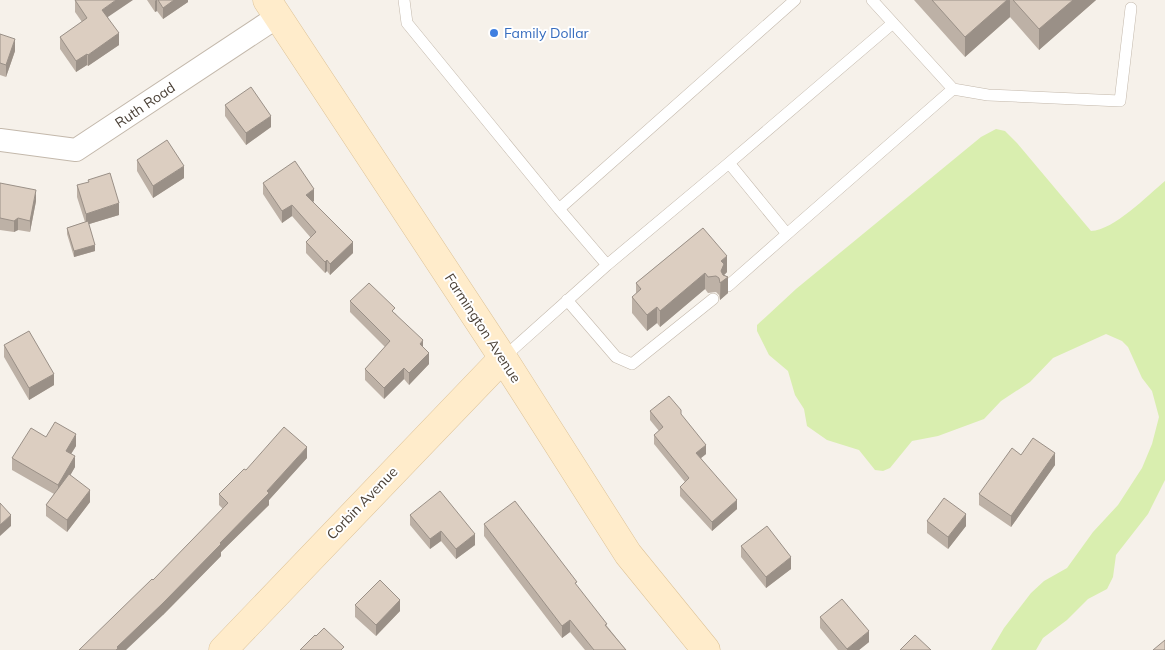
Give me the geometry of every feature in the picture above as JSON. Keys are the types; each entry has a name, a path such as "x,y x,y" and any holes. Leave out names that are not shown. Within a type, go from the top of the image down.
{"main road":[{"name":"Farmington Avenue","path":"272,8 503,358 628,554 706,650"},
{"name":"Corbin Avenue","path":"223,650 503,358"}],"street":[{"name":"Ruth Road","path":"0,140 76,150 272,8"}],"lane":[{"path":"404,0 407,23 559,209 607,264"},
{"path":"559,209 795,0"},
{"path":"872,0 953,89 988,95 1120,101 1131,8"},
{"path":"503,358 607,264 893,23"},
{"path":"728,286 953,89"},
{"path":"729,163 787,234"},
{"path":"567,300 616,356 632,364 712,299"}],"green space":[{"path":"996,129 1005,131 1017,143 1091,231 1110,225 1120,219 1165,181 1165,480 1148,514 1116,555 1113,577 1107,589 1088,599 1067,620 1043,638 1036,650 991,650 1004,628 1031,593 1044,581 1067,568 1093,532 1118,505 1142,468 1152,444 1159,417 1152,391 1142,378 1128,347 1122,341 1106,334 1053,358 1030,382 1001,401 984,419 938,436 912,441 890,468 883,471 875,470 859,450 827,440 807,426 804,409 795,395 788,371 769,355 757,331 757,325 796,289 981,137"}],"building":[{"path":"75,0 116,0 102,10 119,33 88,55 76,61 60,37 87,18"},
{"path":"158,0 174,0 163,8"},
{"path":"932,0 1007,0 965,37"},
{"path":"1013,0 1073,0 1039,29"},
{"path":"0,34 15,39 6,65 0,63"},
{"path":"251,87 271,116 246,133 225,105"},
{"path":"167,140 184,166 153,186 137,160"},
{"path":"295,161 314,189 306,195 353,242 330,264 327,260 325,262 306,242 316,232 292,205 282,211 263,183"},
{"path":"110,173 119,203 86,214 77,185"},
{"path":"0,183 36,190 30,221 18,218 14,221 0,218"},
{"path":"88,221 95,245 74,251 67,228"},
{"path":"703,228 727,256 721,261 724,264 721,271 723,275 728,277 720,283 719,278 716,276 708,277 705,273 660,311 657,307 647,315 632,297 641,289 636,283"},
{"path":"369,283 395,308 392,311 423,340 420,344 429,353 409,373 404,368 384,388 365,369 390,341 350,301"},
{"path":"29,331 54,374 29,388 4,345"},
{"path":"669,396 706,445 696,453 737,500 712,522 680,487 689,478 654,435 663,427 650,411"},
{"path":"55,422 76,434 66,451 75,456 58,485 12,458 31,428 46,437"},
{"path":"284,427 307,447 267,491 269,493 116,650 79,650 153,580 228,503 219,494 244,469 246,470"},
{"path":"1033,438 1055,453 1011,516 979,494 1012,448 1021,455"},
{"path":"69,474 90,490 67,520 46,505"},
{"path":"440,491 475,534 456,549 441,531 430,539 410,515"},
{"path":"944,498 966,514 948,537 927,521"},
{"path":"515,501 577,582 575,583 607,624 605,625 626,650 594,650 570,620 562,626 484,524"},
{"path":"0,503 11,515 0,525"},
{"path":"767,526 791,557 766,577 741,546"},
{"path":"380,580 400,600 376,625 355,605"},
{"path":"842,599 869,631 847,649 820,617"},
{"path":"324,628 344,647 341,650 300,650 315,635"},
{"path":"915,635 931,650 900,650"},
{"path":"1165,640 1165,650 1153,650"}],"place":[{"name":"Family Dollar","path":"494,33"}]}
